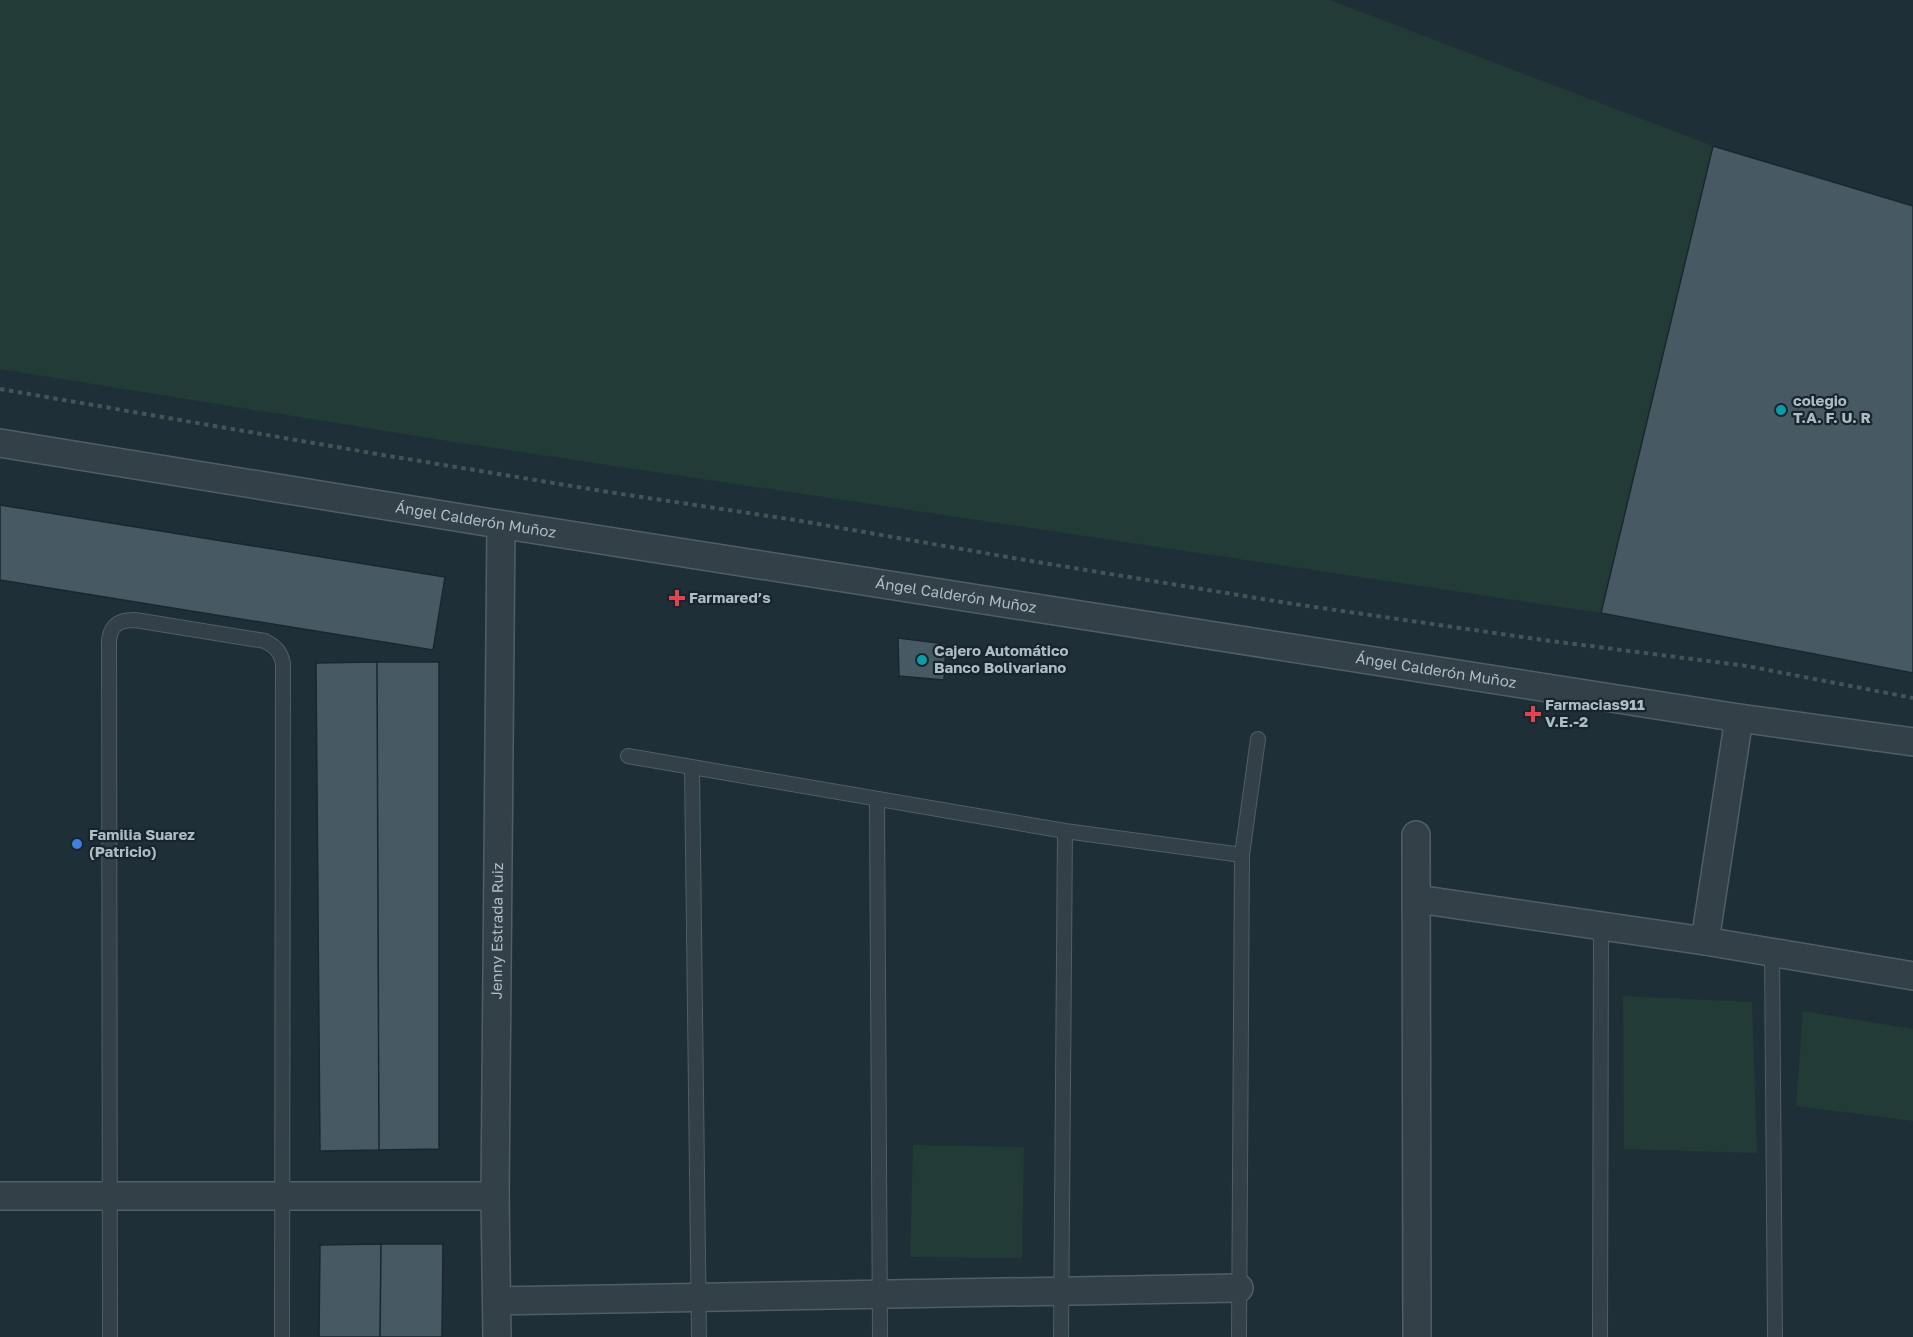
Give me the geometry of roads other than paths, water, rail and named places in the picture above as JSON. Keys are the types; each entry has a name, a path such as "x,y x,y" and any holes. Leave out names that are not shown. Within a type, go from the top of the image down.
{"street":[{"name":"Ángel Calderón Muñoz","path":"0,444 501,525 1739,718 1913,742"},
{"name":"Jenny Estrada Ruiz","path":"497,1337 495,1196 501,525"},
{"path":"1706,941 1739,718"},
{"path":"1416,835 1417,1337"},
{"path":"1417,899 1706,941 1913,976"},
{"path":"0,1196 495,1196"},
{"path":"497,1300 1239,1288"}],"lane":[{"path":"110,1337 109,640 110,631 116,624 125,620 266,641 275,646 281,654 283,663 282,1337"},
{"path":"1239,1337 1242,855 1258,739"},
{"path":"628,756 1065,831 1242,855"},
{"path":"692,767 699,1337"},
{"path":"877,799 880,1337"},
{"path":"1061,1337 1065,831"},
{"path":"1600,1337 1601,926"},
{"path":"1772,952 1775,1337"}],"place":[{"name":"colegio T.A. F. U. R","path":"1781,410"},
{"name":"Farmared’s","path":"677,598"},
{"name":"Cajero Automático Banco Bolivariano","path":"922,660"},
{"name":"Farmacias911 V.E.-2","path":"1533,714"},
{"name":"Familia Suarez (Patricio)","path":"77,844"}]}
